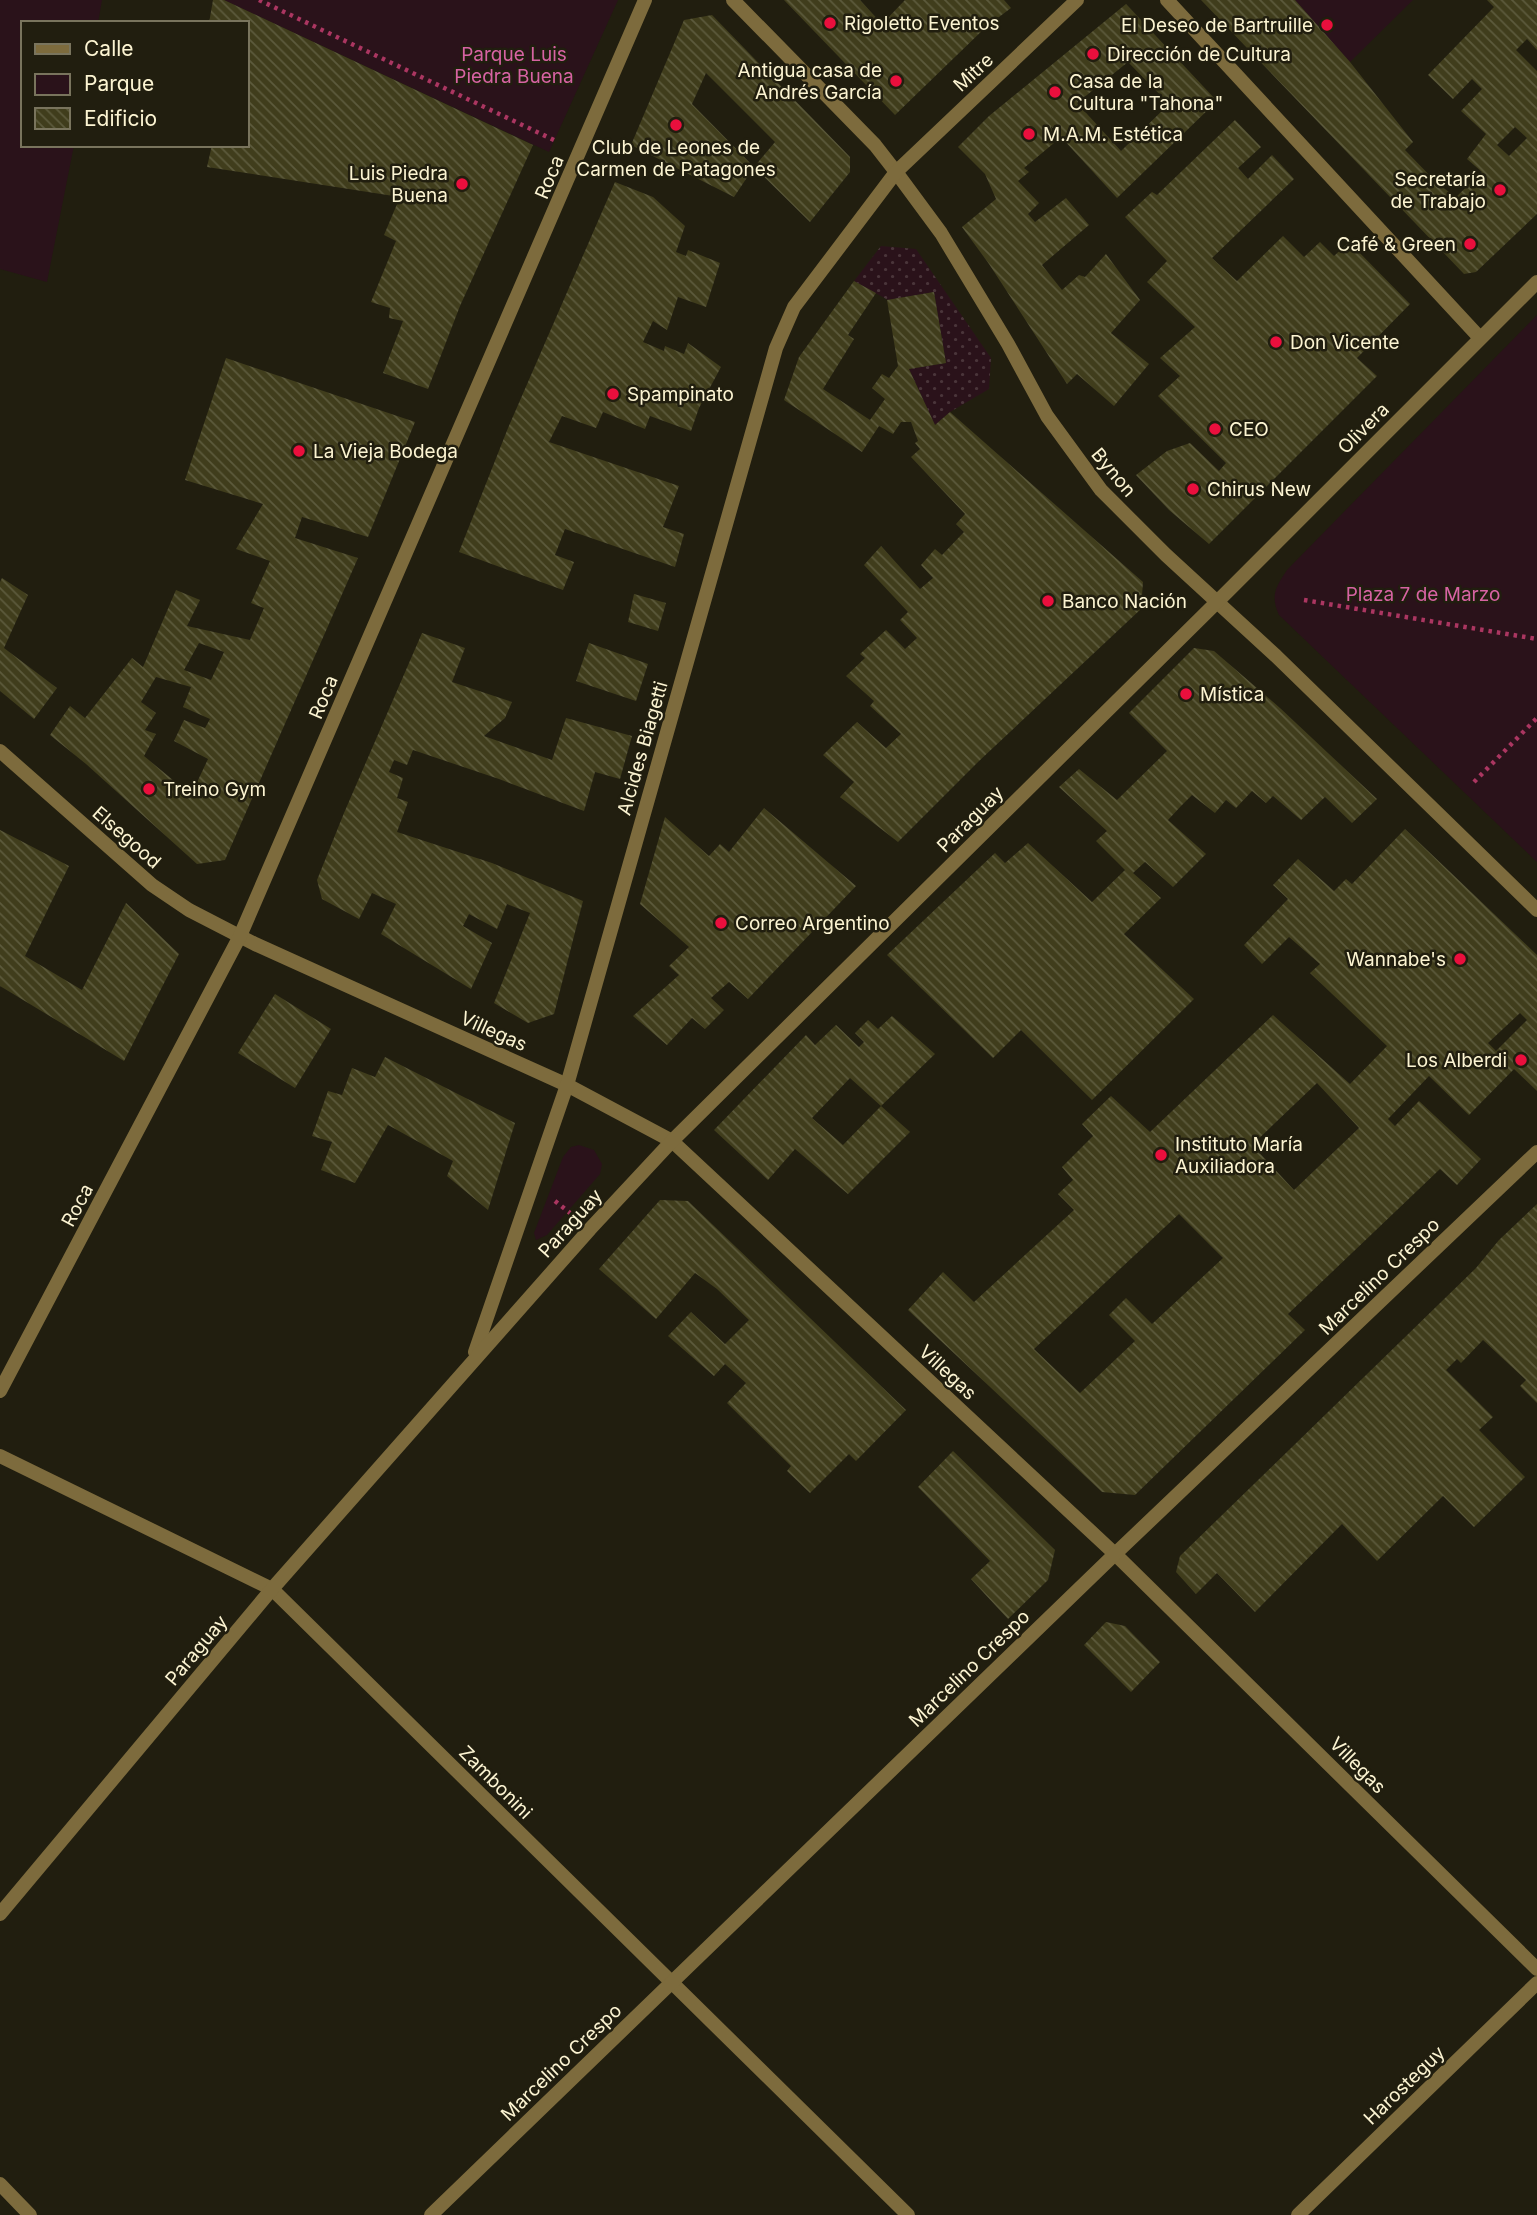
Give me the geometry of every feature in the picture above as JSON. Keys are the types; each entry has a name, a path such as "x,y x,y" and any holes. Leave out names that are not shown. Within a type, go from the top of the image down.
{"street":[{"name":"Roca","path":"0,1391 240,936 645,0"},
{"name":"Bynon","path":"733,0 875,145 896,172 941,233 1008,344 1047,416 1101,490 1537,910"},
{"name":"Mitre","path":"896,172 1077,0"},
{"path":"1167,0 1480,338"},
{"name":"Alcides Biagetti","path":"473,1360 567,1085 776,348 794,307 896,172"},
{"name":"Olivera","path":"1217,602 1537,282"},
{"name":"Paraguay","path":"0,1914 272,1589 590,1228 672,1141 1217,602"},
{"name":"Elsegood","path":"0,751 152,885 189,910 240,936"},
{"name":"Villegas","path":"240,936 567,1085 672,1141 1115,1554 1537,1969"},
{"name":"Marcelino Crespo","path":"431,2215 1115,1554 1537,1152"},
{"name":"Zambonini","path":"0,1457 272,1589 908,2215"},
{"name":"Harosteguy","path":"1298,2215 1537,1983"},
{"path":"0,2184 30,2215"}],"path":[{"path":"259,0 580,153"},
{"path":"1304,600 1537,639"},
{"path":"1474,782 1537,718"},
{"path":"534,1184 590,1228"}],"green space":[{"path":"0,0 102,0 98,21 21,21 21,147 74,147 47,282 0,269"},
{"name":"Parque Luis Piedra Buena","path":"224,0 618,0 549,152"},
{"path":"1295,0 1413,0 1350,62"},
{"path":"881,246 916,249 991,358 989,389 950,412 935,425 909,369 946,363 934,292 888,300 854,281"},
{"name":"Plaza 7 de Marzo","path":"1537,315 1537,862 1279,615 1275,596 1277,586 1287,570"},
{"path":"579,1145 594,1150 602,1164 600,1174 547,1235 536,1240 534,1233 563,1157 571,1147"}],"building":[{"path":"213,0 224,0 533,145 460,306 428,389 383,373 403,321 389,318 390,308 371,302 396,241 384,235 400,197 207,167 212,147 248,147 248,21 209,21"},
{"name":"Antigua casa de Andrés García","path":"784,0 860,0 882,24 905,0 1004,0 1011,8 987,26 895,115"},
{"path":"1201,0 1295,0 1350,62 1413,142 1405,150 1438,184 1456,197 1482,172 1467,159 1486,134 1461,111 1482,89 1472,79 1453,99 1428,75 1494,7 1487,0 1537,0 1537,50 1527,39 1516,50 1537,71 1537,214 1476,272 1464,274","holes":["1515,127 1527,138 1509,156 1497,145"]},
{"path":"1126,4 1217,101 1117,198 1051,126 1054,143 1024,168 1029,172 1018,181 1039,203 1028,214 1035,222 1066,198 1089,225 1042,265 1062,290 1079,275 1085,277 1106,254 1140,300 1111,333 1149,364 1114,406 1077,374 1067,384 962,227 996,199 985,174 958,147 989,116","holes":["1128,62 1169,104 1121,151 1077,103"]},
{"path":"712,15 850,157 850,172 810,222 754,167 734,197 631,145 684,20","holes":["706,73 775,142 754,167 692,104"]},
{"path":"1235,120 1261,147 1238,168 1248,179 1272,155 1294,179 1212,258 1237,281 1283,236 1304,257 1320,242 1334,256 1349,242 1410,304 1357,358 1377,376 1209,544 1169,510 1136,475 1167,451 1190,443 1219,471 1226,463 1158,396 1180,376 1160,358 1195,327 1147,282 1167,261 1125,217 1152,192 1157,195"},
{"path":"615,182 653,197 685,226 676,252 686,256 688,250 720,263 706,307 678,297 667,330 653,321 643,342 664,351 665,346 684,354 688,343 721,367 699,408 691,431 650,416 645,429 603,412 596,428 562,416 549,442 679,486 663,527 684,534 675,567 565,529 555,555 574,562 563,590 459,552 508,428"},
{"path":"854,281 876,293 848,335 854,339 823,389 870,420 885,399 872,388 882,374 889,378 898,366 887,300 934,292 946,363 909,369 935,425 950,412 1143,582 1141,609 979,761 898,842 840,797 854,782 823,755 857,722 886,748 901,734 870,706 874,701 846,676 865,658 860,654 886,630 905,649 917,638 900,620 908,612 864,565 881,546 920,589 933,578 921,565 935,549 942,555 964,532 956,524 965,514 911,457 920,449 915,443 918,441 911,422 901,422 893,434 879,426 862,452 784,400 799,357"},
{"path":"226,358 415,422 368,537 302,517 295,538 358,558 225,860 197,864 50,735 70,706 85,718 132,658 143,667 176,590 200,600 187,626 250,640 264,608 251,603 270,561 236,549 263,504 185,480","holes":["199,643 224,652 211,680 184,670","156,677 191,687 183,707 210,719 205,728 184,720 174,741 208,759 191,795 144,756 156,734 145,730 156,713 141,702"]},
{"path":"2,578 28,595 4,648 57,688 34,719 0,691"},
{"path":"634,594 666,603 658,631 628,622"},
{"path":"422,633 465,648 452,682 512,702 505,718 484,736 552,760 566,718 632,736 620,779 595,772 584,811 413,750 407,765 394,760 389,772 403,778 397,798 408,802 397,832 492,863 583,901 554,1014 528,1023 494,1003 530,913 507,904 497,929 469,914 463,926 492,943 471,989 381,934 396,904 372,893 359,919 322,899 317,880"},
{"path":"589,643 648,664 636,701 576,681"},
{"path":"1194,648 1214,651 1280,708 1377,799 1352,823 1325,797 1301,820 1273,796 1266,803 1252,791 1236,808 1226,800 1215,813 1192,795 1181,806 1168,820 1206,854 1173,887 1145,862 1133,873 1161,898 1124,934 1194,999 1092,1100 1021,1030 993,1058 887,955 995,853 1005,863 1028,843 1092,902 1125,870 1096,841 1107,831 1059,787 1079,769 1117,800 1167,751 1129,713"},
{"path":"764,808 856,886 748,999 729,982 711,998 724,1010 705,1029 692,1018 667,1045 633,1016 679,975 669,966 689,947 640,904 665,817 709,856 720,844 729,852"},
{"name":"Instituto María Auxiliadora","path":"1405,829 1537,955 1537,1091 1514,1069 1469,1115 1429,1076 1388,1119 1395,1126 1419,1101 1481,1159 1457,1185 1440,1169 1288,1314 1305,1330 1135,1495 1102,1492 908,1310 943,1272 974,1302 1074,1210 1058,1194 1073,1180 1062,1167 1093,1136 1082,1124 1111,1096 1150,1132 1273,1015 1350,1084 1387,1046 1310,973 1320,964 1289,937 1262,964 1244,945 1288,899 1273,885 1298,859 1334,891 1346,879 1352,884","holes":["1520,1013 1527,1020 1496,1051 1488,1043","1317,1083 1359,1128 1294,1190 1252,1145","1179,1214 1223,1258 1152,1324 1126,1298 1109,1315 1135,1341 1080,1393 1034,1349"]},
{"path":"0,830 69,866 25,956 82,990 126,903 179,954 124,1061 0,986"},
{"path":"275,994 331,1029 295,1088 238,1053"},
{"path":"892,1016 935,1054 881,1106 910,1132 848,1194 795,1149 768,1180 714,1130 806,1035 815,1045 836,1025 859,1047 864,1042 855,1033 868,1020 878,1029","holes":["850,1078 881,1106 843,1145 812,1118"]},
{"path":"385,1057 515,1123 488,1210 447,1176 453,1161 388,1125 355,1183 321,1170 332,1142 312,1136 328,1091 342,1095 352,1068 375,1077"},
{"path":"660,1200 688,1201 906,1410 856,1461 849,1454 810,1493 787,1471 791,1466 727,1403 746,1383 725,1364 714,1376 668,1336 691,1312 725,1344 749,1320 717,1289 695,1273 656,1319 599,1269"},
{"path":"1537,1204 1537,1403 1520,1386 1526,1380 1483,1340 1461,1363 1457,1359 1446,1370 1493,1417 1479,1430 1525,1477 1474,1527 1443,1496 1377,1561 1342,1524 1255,1612 1217,1573 1196,1594 1176,1572 1180,1556 1476,1268 1499,1240"},
{"path":"953,1451 1055,1550 1048,1580 1008,1619 971,1579 990,1561 918,1487"},
{"path":"1106,1622 1125,1626 1160,1662 1131,1692 1084,1645"}],"place":[{"name":"Rigoletto Eventos","path":"830,23"},
{"name":"El Deseo de Bartruille","path":"1327,25"},
{"name":"Dirección de Cultura","path":"1093,54"},
{"name":"Antigua casa de Andrés García","path":"896,81"},
{"name":"Casa de la Cultura \"Tahona\"","path":"1055,92"},
{"name":"Club de Leones de Carmen de Patagones","path":"676,125"},
{"name":"M.A.M. Estética","path":"1029,134"},
{"name":"Luis Piedra Buena","path":"462,184"},
{"name":"Secretaría de Trabajo","path":"1500,190"},
{"name":"Café & Green","path":"1470,244"},
{"name":"Don Vicente","path":"1276,342"},
{"name":"Spampinato","path":"613,394"},
{"name":"CEO","path":"1215,429"},
{"name":"La Vieja Bodega","path":"299,451"},
{"name":"Chirus New","path":"1193,489"},
{"name":"Banco Nación","path":"1048,601"},
{"name":"Mística","path":"1186,694"},
{"name":"Treino Gym","path":"149,789"},
{"name":"Correo Argentino","path":"721,923"},
{"name":"Wannabe's","path":"1460,959"},
{"name":"Los Alberdi","path":"1521,1060"},
{"name":"Instituto María Auxiliadora","path":"1161,1155"}]}
